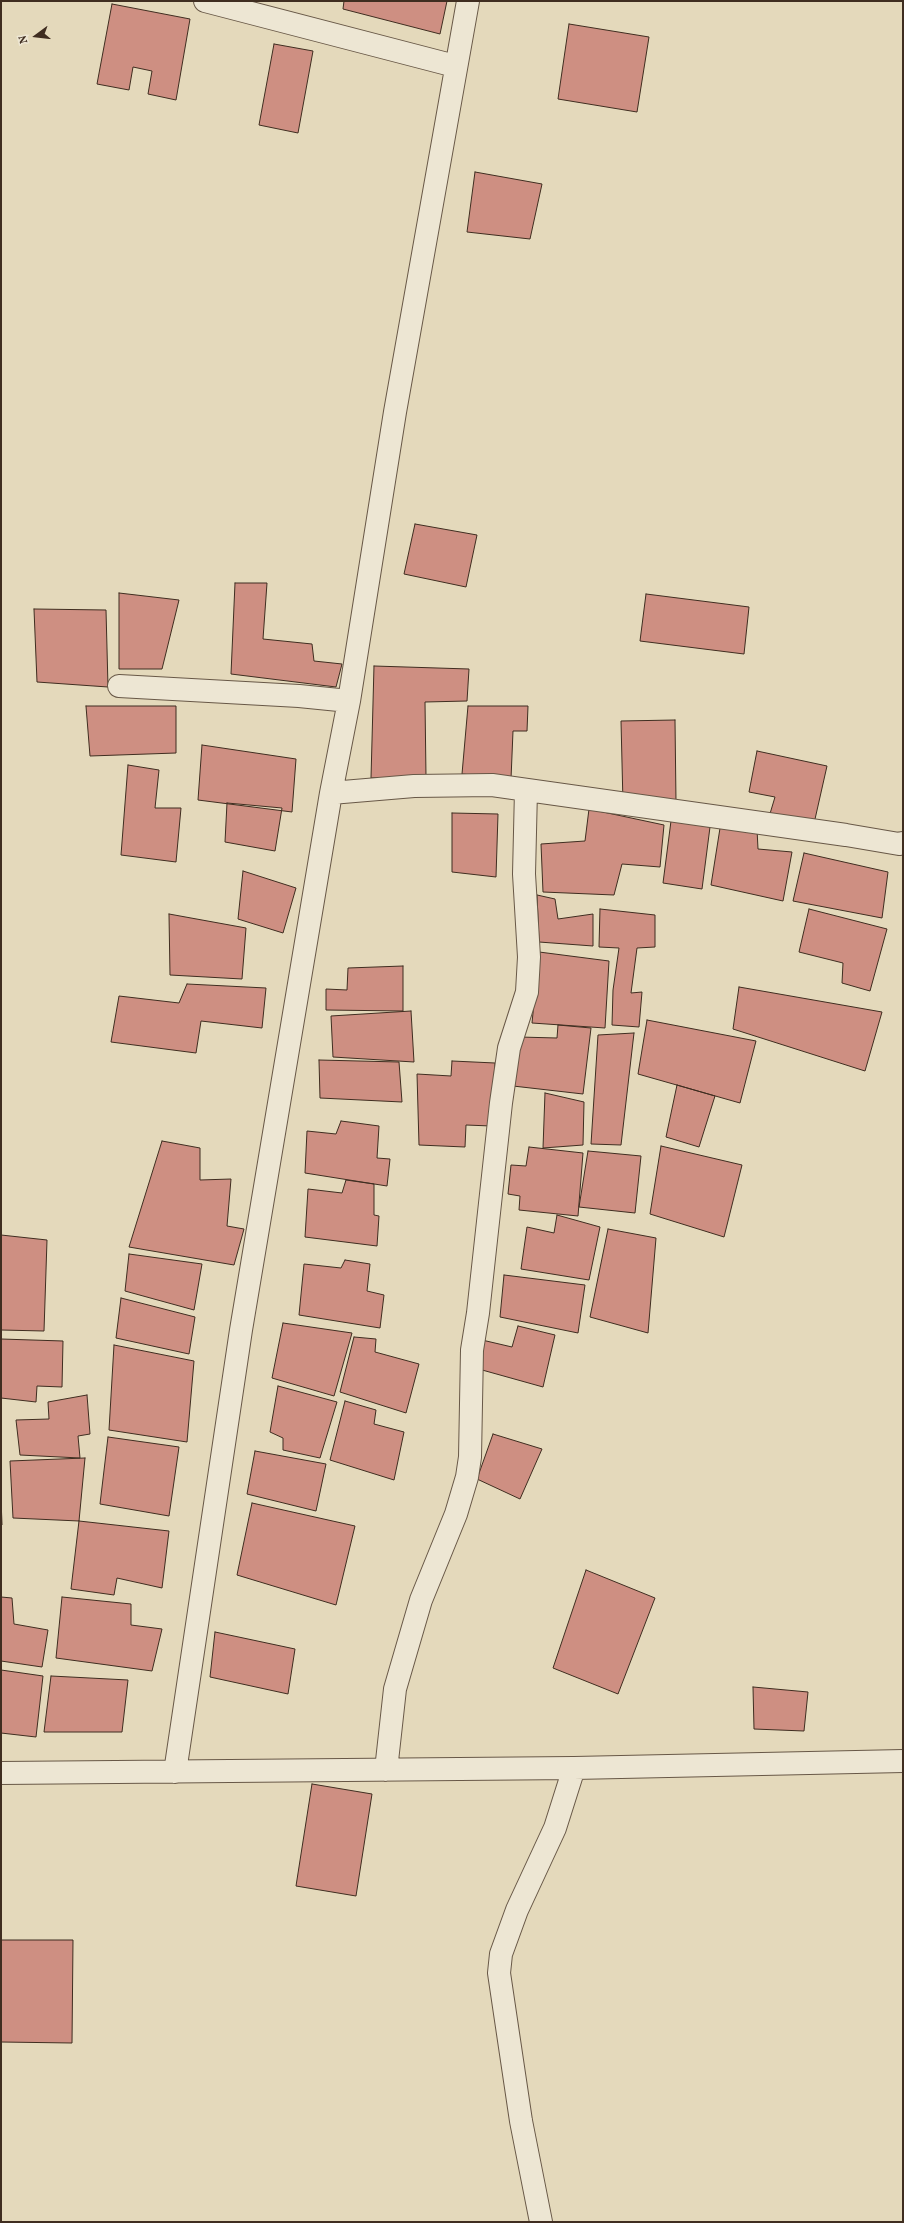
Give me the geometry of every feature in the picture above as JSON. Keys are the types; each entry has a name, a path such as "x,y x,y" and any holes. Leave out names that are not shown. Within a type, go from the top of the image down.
{"street":[{"path":"205,1 455,66"},
{"path":"175,1772 241,1330 331,793 349,701 397,404 455,66 468,1"},
{"path":"119,686 299,696 349,701"},
{"path":"331,793 414,786 492,786 846,835 899,844 903,843"},
{"path":"386,1770 395,1689 421,1600 456,1514 468,1470 472,1350 478,1314 501,1103 509,1048 527,992 529,957 524,874 526,790"},
{"path":"1,1772 175,1772 574,1768 903,1761"},
{"path":"541,2222 521,2121 498,1973 501,1954 514,1917 554,1828 574,1768"}],"building":[{"path":"344,1 447,1 440,34 343,9"},
{"path":"112,4 190,19 176,100 148,94 152,71 133,67 129,90 97,84"},
{"path":"569,24 649,37 637,112 558,99"},
{"path":"274,44 313,51 298,133 259,125"},
{"path":"475,172 542,184 530,239 467,232"},
{"path":"415,524 477,535 466,587 404,574"},
{"path":"235,583 267,583 263,639 312,644 314,661 342,664 336,687 231,674"},
{"path":"119,593 179,600 162,669 119,669"},
{"path":"646,594 749,607 744,654 640,641"},
{"path":"34,609 106,610 108,687 37,682"},
{"path":"374,666 469,669 467,701 425,702 426,777 371,778"},
{"path":"86,706 176,706 176,753 90,756"},
{"path":"468,706 528,706 527,731 513,731 511,779 462,774"},
{"path":"675,720 676,802 623,804 621,721"},
{"path":"202,745 296,759 292,812 198,800"},
{"path":"757,751 827,766 813,828 769,817 775,797 749,792"},
{"path":"128,765 159,770 155,808 181,808 176,862 121,855"},
{"path":"227,803 282,808 275,851 225,842"},
{"path":"589,809 664,825 660,867 622,864 614,895 543,892 541,844 585,841"},
{"path":"452,813 498,814 496,877 452,872"},
{"path":"671,821 710,827 702,889 663,883"},
{"path":"721,822 757,829 758,849 792,852 783,901 711,885"},
{"path":"804,853 888,872 882,918 793,901"},
{"path":"243,871 296,888 283,933 238,919"},
{"path":"537,895 555,899 558,919 593,914 593,946 539,942"},
{"path":"600,909 655,915 655,947 637,948 631,993 642,992 639,1027 612,1025 613,990 619,948 599,947"},
{"path":"809,909 887,929 870,991 842,983 843,963 799,952"},
{"path":"169,914 246,928 242,979 170,975"},
{"path":"539,952 609,961 605,1028 532,1023"},
{"path":"403,966 403,1011 326,1010 326,989 347,990 348,968"},
{"path":"187,984 266,988 262,1028 201,1021 196,1053 111,1042 119,996 179,1003"},
{"path":"739,987 882,1012 865,1071 733,1029"},
{"path":"411,1011 414,1062 333,1057 331,1016"},
{"path":"647,1020 756,1041 740,1103 638,1074"},
{"path":"558,1025 591,1028 583,1094 513,1086 519,1037 557,1038"},
{"path":"634,1033 621,1145 591,1144 598,1035"},
{"path":"319,1060 399,1062 402,1102 320,1098"},
{"path":"452,1061 495,1063 491,1126 466,1125 465,1147 419,1145 417,1074 451,1076"},
{"path":"677,1085 715,1096 699,1147 666,1137"},
{"path":"545,1093 584,1102 583,1145 543,1148"},
{"path":"341,1121 379,1126 377,1158 390,1159 387,1186 305,1173 307,1131 336,1134"},
{"path":"162,1141 200,1148 200,1180 231,1179 227,1226 244,1229 234,1265 129,1247"},
{"path":"661,1146 742,1165 724,1237 650,1214"},
{"path":"529,1147 583,1153 578,1216 519,1210 520,1196 508,1194 511,1165 526,1166"},
{"path":"588,1151 641,1156 635,1213 579,1207"},
{"path":"346,1180 374,1184 374,1215 379,1216 377,1246 305,1237 308,1189 342,1193"},
{"path":"557,1215 600,1227 589,1280 521,1269 527,1227 554,1233"},
{"path":"608,1229 656,1238 648,1333 590,1317"},
{"path":"1,1235 47,1240 44,1331 1,1330"},
{"path":"129,1254 202,1264 194,1310 125,1291"},
{"path":"345,1260 370,1264 367,1291 384,1295 380,1328 299,1315 304,1264 341,1268"},
{"path":"504,1275 585,1285 578,1333 500,1317"},
{"path":"121,1298 195,1317 189,1354 116,1338"},
{"path":"283,1323 352,1333 334,1396 272,1378"},
{"path":"518,1326 555,1335 543,1387 475,1368 482,1340 512,1347"},
{"path":"354,1337 376,1339 375,1352 419,1364 406,1413 340,1392"},
{"path":"1,1339 63,1341 62,1387 37,1386 36,1402 1,1398"},
{"path":"114,1345 194,1361 187,1442 109,1430"},
{"path":"278,1386 337,1402 320,1458 283,1450 283,1438 270,1432"},
{"path":"87,1395 90,1434 78,1436 80,1458 20,1455 16,1420 49,1419 48,1402"},
{"path":"345,1401 376,1410 374,1424 404,1432 394,1480 330,1460"},
{"path":"493,1434 542,1449 520,1499 477,1479"},
{"path":"108,1437 179,1447 169,1516 100,1504"},
{"path":"255,1451 326,1464 316,1511 247,1494"},
{"path":"85,1458 79,1521 13,1518 10,1461"},
{"path":"1,1499 2,1525 1,1525"},
{"path":"252,1503 355,1526 336,1605 237,1575"},
{"path":"79,1521 169,1531 162,1588 117,1578 114,1595 71,1589"},
{"path":"586,1570 655,1598 618,1694 553,1668"},
{"path":"1,1597 12,1598 14,1624 48,1630 42,1667 1,1661"},
{"path":"62,1597 131,1604 131,1625 162,1629 152,1671 56,1658"},
{"path":"215,1632 295,1649 288,1694 210,1677"},
{"path":"1,1670 43,1676 36,1737 1,1733"},
{"path":"51,1676 128,1680 122,1732 44,1732"},
{"path":"753,1687 808,1692 804,1731 754,1729"},
{"path":"312,1784 372,1794 356,1896 296,1886"},
{"path":"1,1940 73,1940 72,2043 1,2042"}]}
